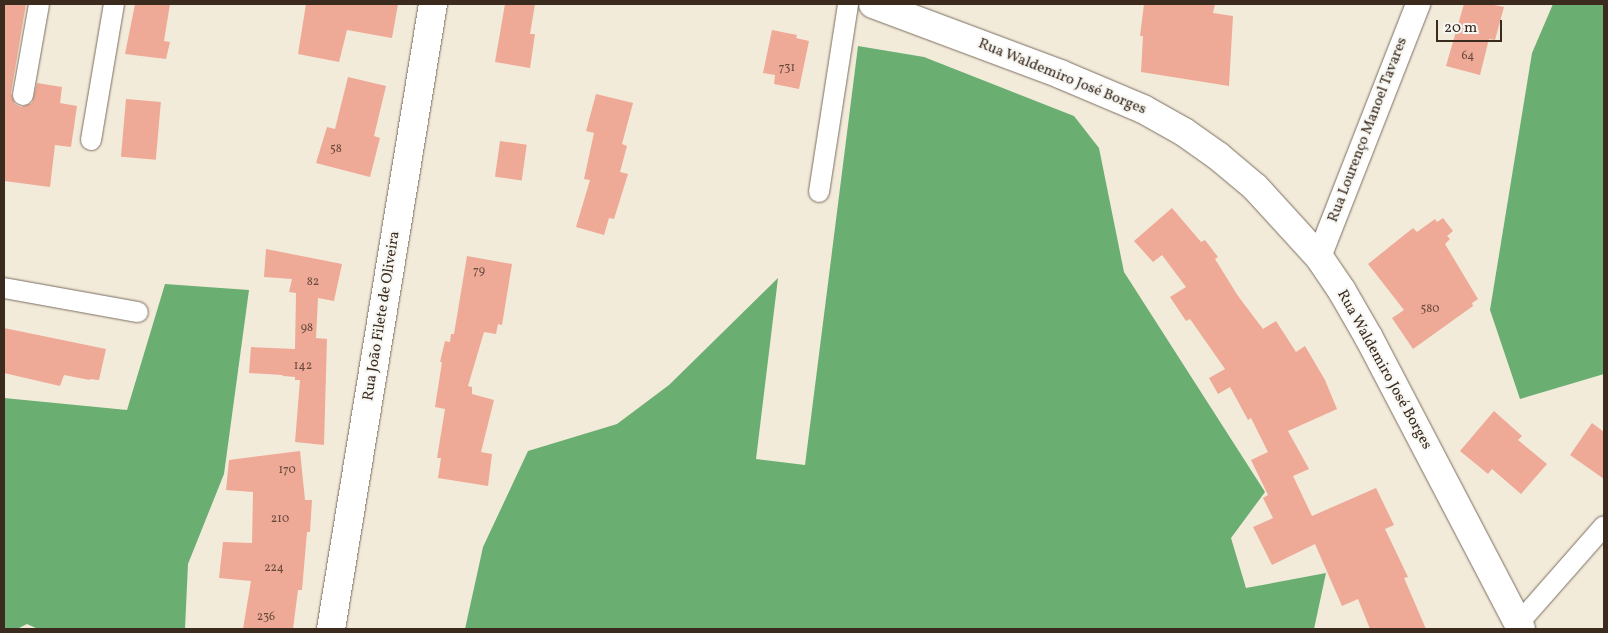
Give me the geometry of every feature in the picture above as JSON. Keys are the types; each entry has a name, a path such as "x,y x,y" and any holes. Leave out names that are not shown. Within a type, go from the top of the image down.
{"main road":[{"name":"Rua João Filete de Oliveira","path":"331,629 433,4"},
{"name":"Rua Waldemiro José Borges","path":"873,4 1107,93 1176,127 1218,156 1255,187 1319,256 1369,338 1520,627"}],"street":[{"path":"23,95 39,4"},
{"path":"91,140 114,4"},
{"path":"819,192 848,4"},
{"name":"Rua Lourenço Manoel Tavares","path":"1319,256 1418,4"},
{"path":"4,288 138,312"},
{"path":"1520,627 1604,526"}],"green space":[{"path":"1553,4 1604,4 1604,374 1520,399 1490,310 1532,53"},
{"path":"858,46 924,57 1074,116 1099,148 1124,272 1265,492 1231,538 1246,588 1326,573 1314,629 465,629 483,547 528,451 617,424 669,385 778,278 756,459 805,465"},
{"path":"165,284 249,290 224,474 188,564 185,629 38,629 27,624 17,629 4,629 4,398 127,410"}],"building":[{"path":"4,4 26,4 11,93 15,104 21,107 32,103 37,83 62,87 60,103 77,106 71,147 55,145 50,187 4,181"},
{"path":"135,4 170,4 164,41 170,42 166,59 125,54"},
{"path":"306,4 398,4 392,38 347,30 339,62 298,54"},
{"path":"505,4 535,4 530,34 535,34 530,68 495,62"},
{"path":"1144,4 1215,4 1213,13 1233,16 1229,86 1141,72 1143,36 1140,36"},
{"path":"1464,4 1489,4 1504,7 1495,40 1489,39 1480,75 1446,66"},
{"path":"772,30 797,35 796,38 809,41 799,89 774,84 775,75 763,73"},
{"path":"348,77 386,86 374,136 380,138 370,177 316,163 327,127 335,129"},
{"path":"596,94 633,103 622,144 627,146 620,172 628,174 614,219 609,218 604,235 576,227 590,180 584,179 594,133 586,131"},
{"path":"126,99 161,102 156,160 121,157"},
{"path":"500,141 527,145 522,180 495,177"},
{"path":"1172,208 1201,242 1205,240 1218,257 1215,259 1238,296 1263,329 1276,321 1296,352 1305,346 1325,380 1337,409 1288,431 1309,469 1293,476 1312,516 1376,488 1394,525 1385,529 1408,577 1404,578 1426,629 1370,629 1358,599 1342,606 1315,544 1272,565 1253,527 1273,518 1263,498 1268,495 1251,460 1268,452 1251,418 1248,420 1230,387 1218,394 1209,378 1225,369 1190,319 1186,321 1170,297 1186,287 1162,255 1153,262 1134,241"},
{"path":"1443,218 1453,231 1447,236 1450,239 1445,244 1478,299 1472,303 1473,306 1413,349 1392,318 1404,310 1368,264 1413,228 1417,232 1435,219 1437,222"},
{"path":"266,249 342,264 334,301 318,298 316,338 327,339 324,445 295,442 300,380 295,380 295,377 282,375 249,373 251,347 295,349 296,293 289,292 292,279 264,277"},
{"path":"467,256 512,264 502,325 498,324 496,334 484,332 468,386 472,387 472,394 494,400 481,452 492,454 488,486 438,478 441,458 437,458 445,409 435,407 442,362 440,362 445,341 450,342 451,334 454,334"},
{"path":"4,328 106,349 99,380 64,375 60,386 4,373"},
{"path":"1494,411 1522,436 1518,440 1547,464 1521,494 1492,469 1488,474 1460,451"},
{"path":"1592,423 1604,432 1604,479 1570,455"},
{"path":"300,451 305,500 312,500 310,532 307,532 302,590 298,590 293,629 243,629 251,581 219,578 223,542 252,543 253,492 226,490 229,460"}]}
